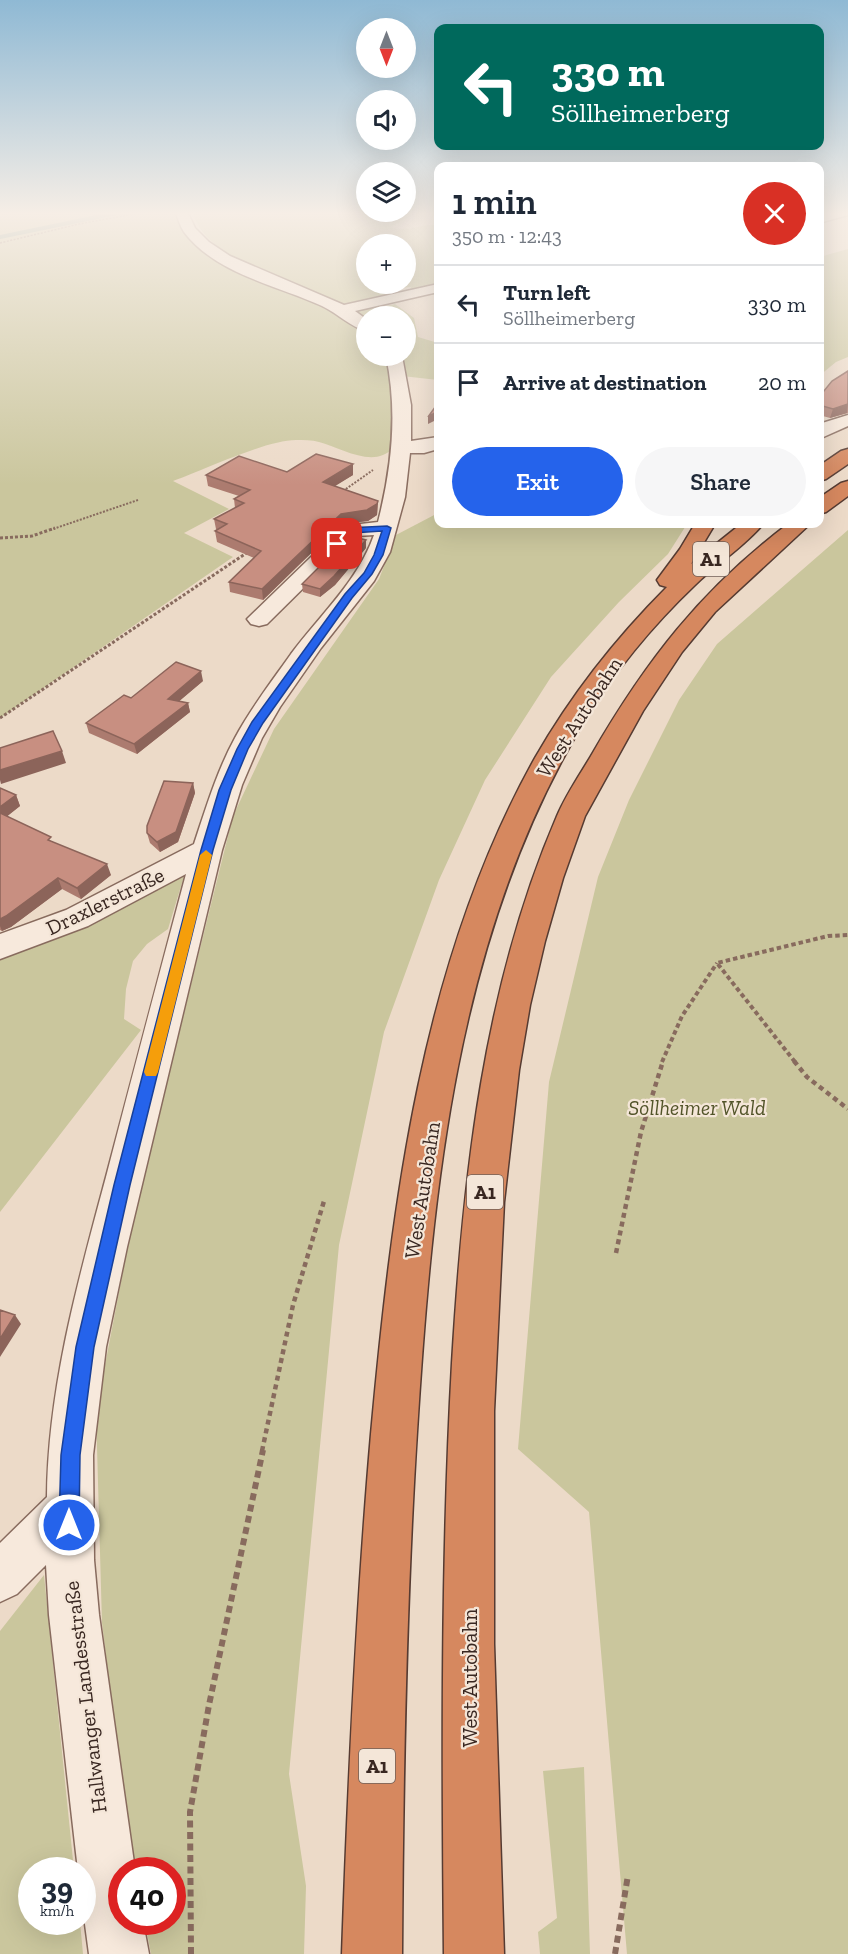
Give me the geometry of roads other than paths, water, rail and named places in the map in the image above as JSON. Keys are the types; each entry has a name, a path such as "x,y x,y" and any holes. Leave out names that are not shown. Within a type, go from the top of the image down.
{"highway":[{"path":"824,472 848,455"},
{"path":"824,504 848,487"},
{"path":"670,596 668,578 682,563 703,528"},
{"name":"West Autobahn","path":"372,1954 384,1577 399,1358 421,1178 446,1049 464,976 489,895 511,836 562,735 625,645 670,596 748,528"},
{"name":"West Autobahn","path":"474,1954 468,1686 470,1423 480,1226 490,1147 513,1011 539,906 569,822 632,705 676,644 723,591 795,528"}],"street":[{"path":"323,302 356,319"},
{"path":"342,310 376,302"},
{"name":"Hallwanger Landesstraße","path":"119,1954 74,1615 70,1560 70,1455 85,1347 107,1247 207,850 225,790 243,749 282,687 348,596 368,574 378,555 387,528 401,447 402,383 397,366"},
{"path":"824,428 848,420"},
{"path":"401,447 424,447 434,444"},
{"path":"259,619 350,530 387,528"},
{"name":"Draxlerstraße","path":"0,947 77,918 207,850"},
{"path":"0,1576 69,1508"}],"park label":[{"name":"Söllheimer Wald","path":"697,1107"}]}
